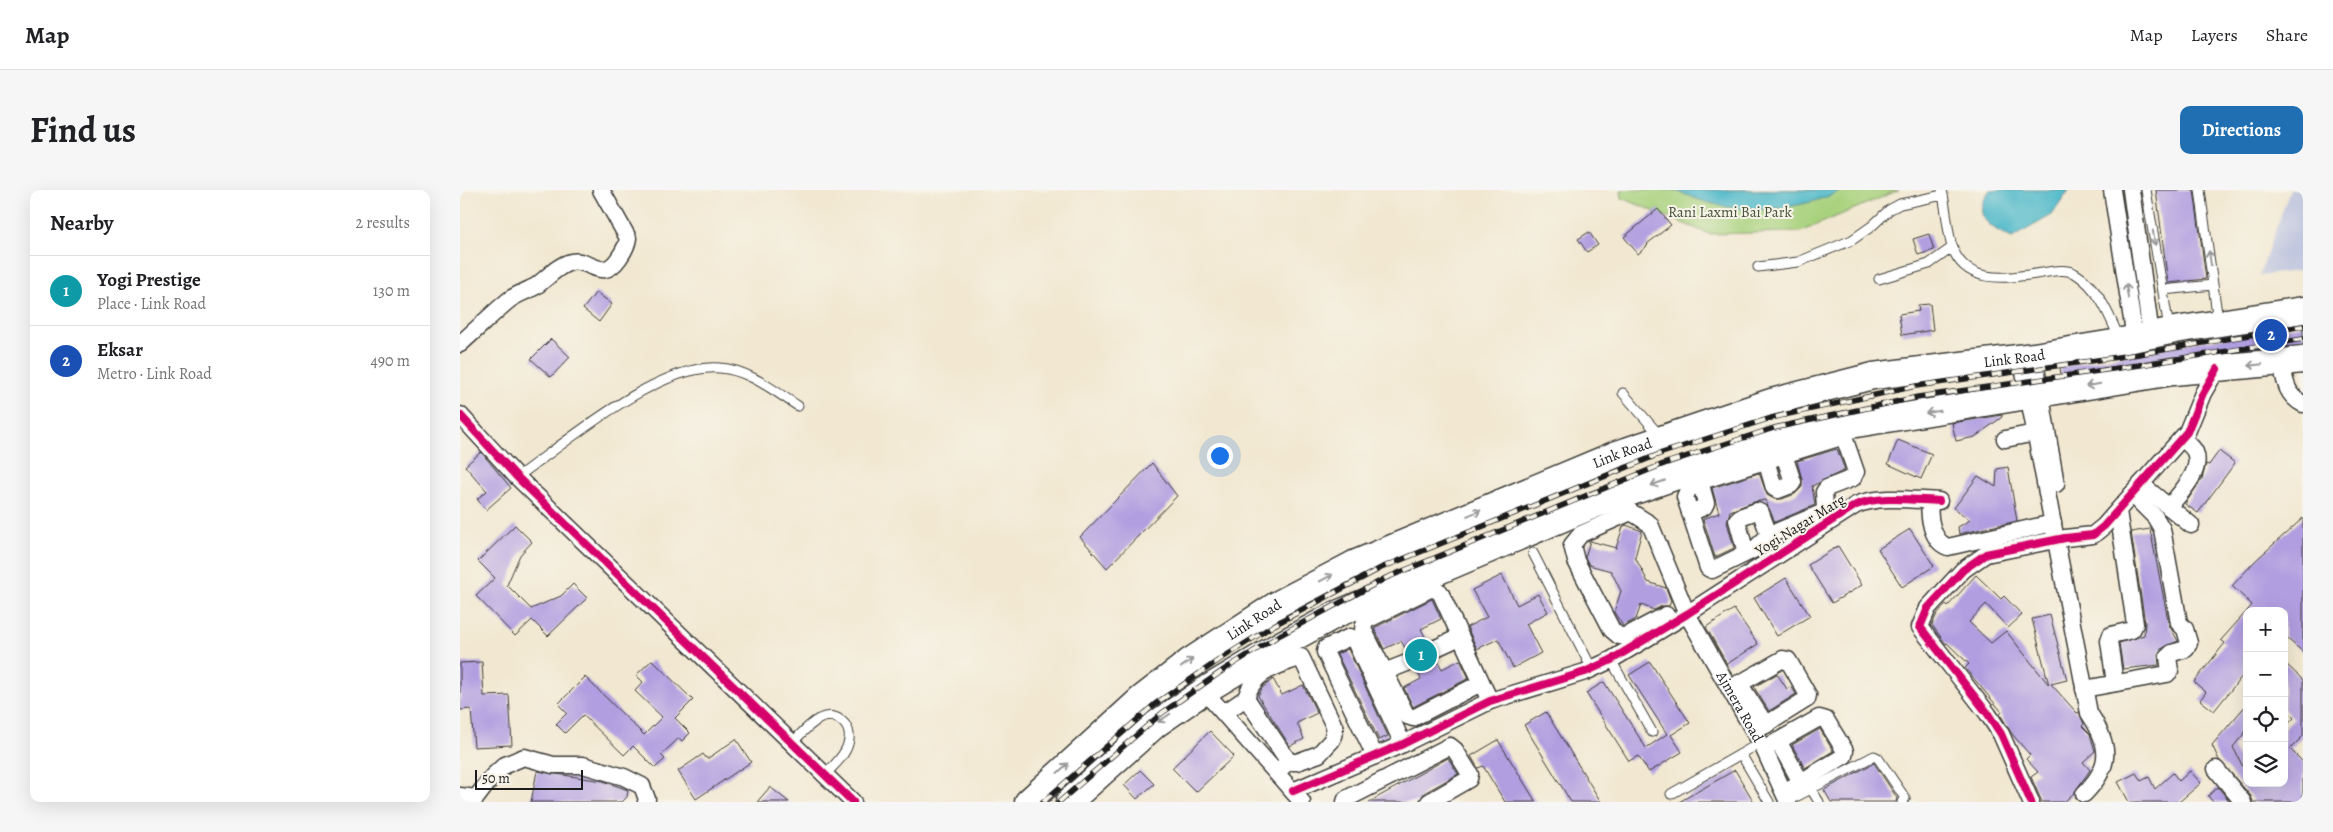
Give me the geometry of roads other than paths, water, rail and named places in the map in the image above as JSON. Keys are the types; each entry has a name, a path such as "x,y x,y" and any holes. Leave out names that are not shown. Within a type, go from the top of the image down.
{"main road":[{"name":"Link Road","path":"1028,802 1140,700 1189,662 1278,604 1336,573 1398,545 1617,454 1770,402 1873,376 2027,356 2303,310"},
{"path":"1069,802 1156,724 1204,691 1295,648 1337,614 1576,524 1772,443 1838,427 2173,372 2292,361"}],"street":[{"path":"460,344 509,300 534,287 564,265 571,262 598,269 607,269 616,262 627,246 628,238 601,190"},
{"path":"2112,190 2144,337"},
{"path":"2131,190 2144,337"},
{"path":"2027,356 2089,688 2100,712 2098,726 2106,752 2105,764 2097,781 2084,794"},
{"path":"2292,361 2288,392 2294,399 2303,404"},
{"path":"2032,802 2000,734 1988,714 1920,627 1928,608 1963,570 1986,554 2060,539 2093,535 2118,511 2187,432 2203,393 2217,369"},
{"path":"460,415 517,476 853,802"},
{"path":"2006,439 2042,432"},
{"path":"2042,432 2053,523 2060,539"},
{"path":"1841,437 1845,440 1856,472 1853,478 1827,488 1824,492 1825,508 1822,514 1769,535 1751,551 1712,570 1708,568 1685,497 1688,490 1700,481 1766,460 1841,437"},
{"path":"2169,507 2190,479 2197,460 2195,451 2182,438"},
{"path":"1766,460 1774,488 1778,490 1793,482 1784,455"},
{"path":"2137,489 2169,507 2191,525"},
{"path":"2089,688 2167,674 2170,671 2168,657 2172,653 2186,649 2189,643 2185,629 2179,623 2162,528 2137,489"},
{"name":"Yogi Nagar Marg","path":"1686,610 1866,501 1935,501 1928,520 1943,546 1948,547 2053,523"},
{"name":"Ajmera Road","path":"1628,503 1650,524 1686,610 1735,686 1764,738 1787,798"},
{"path":"1761,565 1751,551 1737,520 1740,516 1757,511 1761,513 1769,535"},
{"path":"2115,684 2109,641 2111,635 2132,630 2135,624 2118,511"},
{"path":"1576,524 1572,545 1576,561 1612,630 1619,636 1626,636 1686,610"},
{"path":"1481,683 1413,718 1407,716 1363,629 1365,621 1432,588 1440,592 1490,701"},
{"path":"1204,691 1298,797 1360,762 1373,752 1490,701 1592,669 1611,660 1686,610"},
{"path":"1373,752 1325,652 1326,648 1350,637 1354,639 1412,736 1428,758"},
{"path":"1436,648 1460,637"},
{"path":"1224,713 1246,698 1250,685 1257,676 1295,648 1335,728 1332,740 1318,754 1297,762 1290,762 1276,772"},
{"path":"1735,686 1782,659 1788,660 1808,695 1807,699 1764,738"},
{"path":"1384,672 1407,662"},
{"path":"1246,698 1290,762"},
{"path":"1412,736 1420,714"},
{"path":"1764,738 1819,718 1826,720 1845,751 1844,756 1787,798"},
{"path":"1764,738 1806,785"},
{"path":"1345,802 1346,799 1450,746 1455,750 1470,774 1469,779 1429,802"},
{"path":"472,799 492,776 505,765 524,757 553,765 583,765 624,777 642,786 647,799 646,802"},
{"path":"1360,762 1371,787"},
{"path":"2216,769 2243,802"}],"lane":[{"path":"1758,267 1798,262 1852,240 1872,226 1889,210 1900,204 1943,193 1953,247 1961,262 1986,278 2010,278 2064,270 2076,274 2103,302 2144,337 2162,290 2146,190"},
{"path":"2200,190 2219,324"},
{"path":"1879,279 1929,264 1953,247"},
{"path":"2162,290 2213,285"},
{"path":"517,476 619,404 660,382 696,369 720,368 750,375 798,406"},
{"path":"1623,393 1663,439"},
{"path":"1533,554 1592,669"},
{"path":"1611,660 1652,732"},
{"path":"792,743 819,719 828,716 836,717 842,721 850,736 848,746 842,756 825,774"},
{"path":"1671,794 1764,738"},
{"path":"1740,754 1769,802"},
{"path":"1819,802 1806,785 1874,756 1878,758 1905,798 1902,802"}],"water":[{"path":"1673,190 1843,190 1796,205 1780,208 1746,209 1714,204"},
{"path":"1990,190 2069,190 2052,215 2012,238 1996,230 1985,220 1982,214 1984,199"}],"railway":[{"path":"1043,802 1155,704 1274,625 1381,568 1662,453 1771,418 1916,386 2139,354 2303,326"},
{"path":"1059,802 1162,713 1225,669 1280,635 1386,578 1666,463 1774,428 1918,397 2303,339"}],"place":[{"name":"Eksar","path":"2271,335"},
{"name":"Yogi Prestige","path":"1421,655"}],"park label":[{"name":"Rani Laxmi Bai Park","path":"1730,212"}]}
